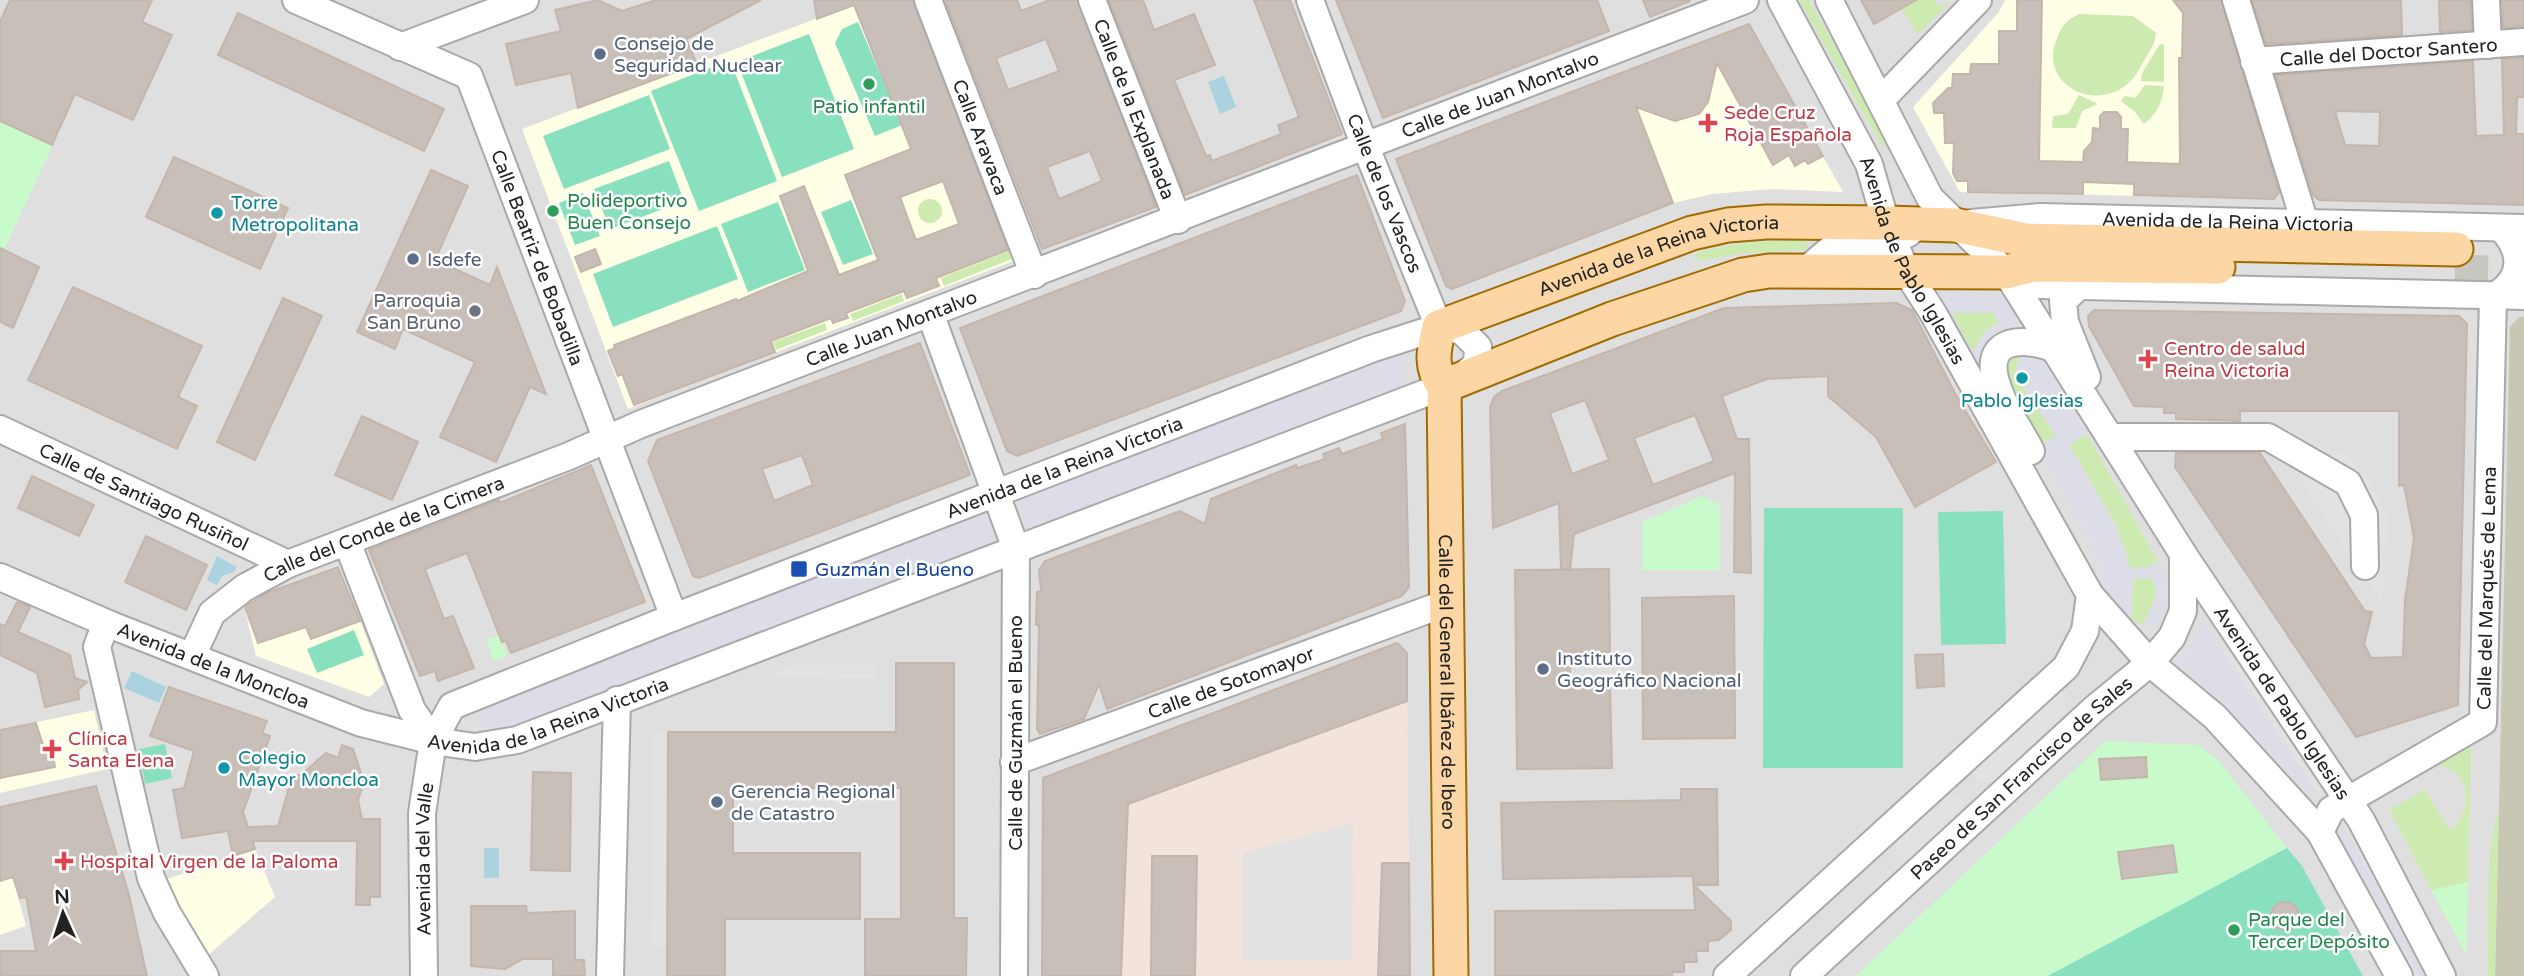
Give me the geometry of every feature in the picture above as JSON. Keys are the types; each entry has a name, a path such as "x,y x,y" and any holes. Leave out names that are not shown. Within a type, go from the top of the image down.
{"main road":[{"name":"Avenida de la Reina Victoria","path":"1441,326 1692,233 1728,225 1766,222 1895,245 2006,272 2034,265 2456,260 2025,240 1936,216 1895,245 1805,271 1769,271 1714,283 1451,383"},
{"path":"1441,326 1433,359 1437,377 1451,383"},
{"name":"Calle del General Ibáñez de Ibero","path":"1451,383 1451,976"}],"street":[{"name":"Calle Beatriz de Bobadilla","path":"296,0 468,76 674,617"},
{"path":"400,47 525,0"},
{"name":"Calle Aravaca","path":"928,0 1034,275"},
{"name":"Calle de la Explanada","path":"1092,0 1178,220"},
{"name":"Calle de los Vascos","path":"1310,0 1366,145 1441,326"},
{"name":"Calle de Juan Montalvo","path":"1178,220 1745,0"},
{"name":"Avenida de Pablo Iglesias","path":"1781,0 1869,164 1895,245 2090,595 2150,663 2209,711 2320,832 2399,976"},
{"name":"Avenida de Pablo Iglesias","path":"1829,0 1881,100 1936,216 2006,272 2183,554 2348,799 2442,976"},
{"path":"1881,100 1978,0"},
{"path":"2236,0 2294,180 2305,223"},
{"path":"2486,0 2488,45"},
{"name":"Calle del Doctor Santero","path":"2254,61 2524,43"},
{"name":"Avenida de la Reina Victoria","path":"1936,216 2513,228 2523,261 2516,281 2493,297"},
{"name":"Calle Juan Montalvo","path":"606,439 1178,220"},
{"name":"Avenida de la Reina Victoria","path":"2006,272 2040,285 2524,296"},
{"name":"Avenida de Pablo Iglesias","path":"2080,285 2063,300 2063,316 2111,437"},
{"name":"Calle del Marqués de Lema","path":"2320,832 2330,810 2483,722 2493,297"},
{"name":"Calle de Guzmán el Bueno","path":"930,313 1016,549 1014,976"},
{"path":"1441,326 1463,332 1478,347 1477,364 1451,383"},
{"name":"Avenida de la Reina Victoria","path":"1441,326 1359,354 674,617 452,706 433,741 475,747 517,740 1451,383"},
{"name":"Avenida de Pablo Iglesias","path":"2055,349 2038,342 2014,341 2005,345 1999,353 1995,370 1998,390 2052,489 2070,555"},
{"name":"Calle de Santiago Rusiñol","path":"0,429 288,564"},
{"path":"2111,437 2268,437 2348,483 2364,515 2365,566"},
{"name":"Calle del Conde de la Cimera","path":"192,656 212,613 244,588 288,564 569,456 606,439"},
{"path":"347,542 412,710 433,741"},
{"name":"Paseo de San Francisco de Sales","path":"1804,976 2094,709 2150,663 2172,638 2183,611 2183,554"},
{"name":"Avenida de la Moncloa","path":"0,577 111,625 360,723 433,741"},
{"path":"1727,976 2059,673 2085,631 2090,595"},
{"name":"Calle de Sotomayor","path":"1014,762 1449,602"},
{"path":"111,625 104,628 97,648 138,830 151,878 167,913 205,976"},
{"path":"610,976 617,700"},
{"name":"Avenida del Valle","path":"424,976 422,813 433,741"}],"shaded area":[{"path":"0,0 2524,0 2524,976 0,976"},
{"path":"866,0 913,0 1016,260 628,409 522,129"},
{"path":"2005,0 2223,0 2281,190 2275,199 1960,192 1913,107 1999,12"},
{"name":"Sede Cruz Roja Española","path":"1749,24 1843,192 1771,189 1712,194 1673,203 1595,234 1542,103"},
{"path":"1999,293 2006,298 2018,317 2019,326 1996,332 1984,347 1981,366 1987,391 1935,294","holes":["1952,313 1993,313 1999,323 1985,331 1973,352"]},
{"path":"2519,317 2524,317 2524,976 2495,976 2510,327"},
{"path":"1398,353 1404,355 1403,387 1034,528 1027,526 1018,503 1020,498"},
{"path":"2021,354 2040,357 2046,363 2087,434 2069,445 2117,527 2131,569 2158,562 2165,576 2168,596 2159,624 2143,626 2155,598 2155,586 2151,578 2133,579 2132,614 2129,617 2102,583 2090,541 2038,445 2056,436 2023,388 2032,381 2024,370 2014,375"},
{"path":"2193,422 2263,423 2280,427 2351,458 2371,482 2388,519 2381,602 2282,452 2193,442"},
{"path":"980,513 987,517 993,533 991,545 513,729 486,735 477,712 479,706"},
{"path":"339,565 384,684 369,697 256,656 244,606 262,595"},
{"path":"2203,623 2316,792 2316,796 2311,796 2226,705 2175,663 2196,638"},
{"path":"1397,643 1407,653 1410,976 1042,976 1043,778"},
{"path":"2229,648 2322,790 2316,792 2223,651"},
{"path":"802,662 876,663 876,679 762,677"},
{"path":"2062,682 2066,712 1995,780 1984,783 1976,779 1974,768"},
{"name":"Clínica Santa Elena","path":"94,710 107,769 0,793 0,730"},
{"path":"654,732 668,732 667,947 651,947"},
{"path":"1957,795 1964,803 1959,815 1915,856 1908,859 1897,854 1894,839 1942,796"},
{"path":"2350,822 2422,958 2417,959 2345,827"},
{"path":"1353,823 1352,960 1242,960 1243,853"},
{"path":"2344,827 2417,958 2422,958 2431,976 2419,976 2342,840 2341,830"},
{"path":"0,833 26,926 0,935"},
{"path":"2344,843 2419,976 2411,976 2339,846"},
{"path":"255,849 275,897 206,957 179,908 167,879"}],"green space":[{"path":"1799,0 1809,0 1888,143 1882,146"},
{"path":"1916,0 1935,0 1938,6 1949,3 1918,34 1901,8"},
{"path":"2079,14 2133,16 2156,33 2152,46 2129,83 2114,92 2097,95 2081,93 2067,85 2057,74 2053,59 2056,41 2064,24"},
{"name":"Patio infantil","path":"858,22 902,125 875,136 835,43 842,29"},
{"path":"809,34 854,149 782,177 737,62"},
{"path":"2160,44 2164,45 2164,82 2141,81 2142,73"},
{"path":"730,60 777,181 699,211 651,91"},
{"path":"2145,85 2164,86 2158,108 2144,124 2135,112 2121,101 2124,96 2135,98"},
{"path":"649,95 670,149 564,189 543,136"},
{"path":"2079,95 2098,104 2082,111 2076,128 2052,128 2053,116 2068,114"},
{"path":"0,122 53,145 4,250 0,248"},
{"path":"669,161 684,201 610,229 594,189"},
{"path":"583,193 600,236 575,245 559,203"},
{"path":"930,199 939,202 942,211 939,220 930,223 921,220 918,211 921,202"},
{"path":"851,200 873,254 843,265 821,212"},
{"path":"778,202 805,270 748,292 721,224"},
{"path":"717,226 738,279 613,327 593,274"},
{"path":"1802,240 1808,244 1806,250 1742,253 1700,261 1696,256 1698,252 1748,242"},
{"path":"1009,251 1012,259 944,286 941,278"},
{"path":"902,294 904,301 853,321 850,314"},
{"path":"1951,312 1993,313 1999,323 1991,326 1973,352"},
{"path":"825,323 827,330 776,350 773,342"},
{"path":"2021,354 2015,375 2024,370 2032,381 2023,388 2056,436 2038,445 2005,379 2009,362"},
{"path":"2087,434 2158,562 2131,569 2117,527 2069,444"},
{"path":"1702,496 1720,504 1720,570 1642,570 1642,522"},
{"path":"1764,508 1903,508 1903,768 1763,768"},
{"path":"2003,511 2006,644 1941,645 1938,512"},
{"path":"2148,576 2153,581 2156,594 2143,626 2129,617 2132,614 2133,579"},
{"path":"354,630 364,655 317,673 307,649"},
{"path":"498,636 508,655 494,661 486,640"},
{"path":"2471,738 2468,882 2431,890 2389,810 2425,790 2449,830 2457,823 2465,806 2466,796 2460,778 2443,766 2425,764"},
{"path":"2105,741 2198,745 2218,760 2287,848 2048,976 1856,976"},
{"path":"165,744 172,778 145,784 139,749"},
{"path":"2499,808 2495,976 2487,976 2489,870"},
{"name":"Parque del Tercer Depósito","path":"2287,848 2302,866 2363,976 2048,976"},
{"path":"2468,882 2466,954 2431,890"}],"water":[{"path":"1224,76 1236,107 1220,114 1208,82"},
{"path":"217,556 237,567 234,572 222,576 217,585 207,580"},
{"path":"132,671 166,687 159,703 124,688"},
{"path":"484,848 499,848 499,878 484,878"}],"building":[{"path":"10,0 152,0 142,22 172,35 133,120 75,94 52,145 0,121 0,22"},
{"name":"Consejo de Seguridad Nuclear","path":"598,0 622,11 656,0 761,0 686,39 697,64 578,108 571,73 516,85 506,44 561,31 555,10"},
{"path":"814,0 913,0 1008,250 936,278 939,286 907,298 904,291 846,313 848,318 833,323 831,318 771,341 775,352 634,405 622,374 618,376 608,351 615,348 614,345 736,299 737,301 808,271 780,196 804,186 839,275 878,260 845,175 911,149 854,5 817,19","holes":["943,181 959,224 916,240 900,197"]},
{"path":"945,0 1017,0 1021,11 1050,0 1077,0 1156,207 1042,249","holes":["1046,39 1059,71 1008,90 996,58","1090,151 1102,181 1059,199 1047,167"]},
{"path":"1109,0 1143,0 1154,30 1194,14 1215,65 1174,80 1206,156 1210,155 1212,161 1281,134 1278,125 1299,117 1254,0 1290,0 1342,134 1185,195"},
{"path":"1336,0 1597,0 1609,31 1383,118"},
{"path":"1643,0 1690,0 1690,1 1650,17"},
{"path":"1861,0 1916,0 1874,24"},
{"path":"2017,0 2042,0 2039,161 2083,162 2084,151 2092,142 2093,128 2100,129 2100,116 2104,112 2117,112 2121,117 2121,129 2128,129 2127,162 2180,164 2179,58 2182,58 2183,13 2173,0 2221,0 2279,192 2274,199 2134,195 2134,184 2083,182 2083,194 1968,192 1968,181 1957,181 1953,173 1954,143 1945,143 1944,113 1934,113 1933,103 1948,88 1952,88 1953,74 1970,74 1971,64 1999,64 1999,31 2017,31"},
{"path":"2252,0 2401,0 2402,35 2266,44"},
{"path":"2439,0 2470,0 2472,30 2440,32"},
{"path":"2502,0 2524,0 2524,26 2503,28"},
{"path":"238,13 444,109 424,151 218,55"},
{"path":"1749,24 1823,156 1808,164 1805,160 1795,166 1789,155 1773,165 1717,63 1708,102 1699,114 1675,121 1636,107 1673,203 1452,289 1446,286 1396,159"},
{"path":"2524,58 2524,97 2517,97 2516,134 2524,134 2524,205 2319,200 2313,195 2276,75 2473,61 2476,136 2504,135 2502,59","holes":["2335,111 2380,112 2379,146 2345,145"]},
{"name":"Torre Metropolitana","path":"174,157 288,208 260,269 146,217"},
{"path":"431,170 468,186 435,260 490,285 497,267 546,394 530,387 496,462 440,437 475,362 403,329 395,349 357,332"},
{"path":"1357,175 1405,301 1401,311 1017,456 1007,451 960,328"},
{"path":"0,248 39,267 13,328 0,322"},
{"path":"595,249 601,264 581,272 575,257"},
{"path":"73,287 202,346 178,397 197,406 177,449 28,380"},
{"path":"283,298 322,316 255,460 217,442"},
{"path":"1896,303 1912,310 1956,395 1996,462 1915,507 1876,437 1828,396 1828,376 1767,379 1722,396 1737,439 1749,439 1751,573 1734,572 1735,473 1574,534 1570,570 1561,569 1559,503 1493,528 1490,407 1494,397 1502,391 1724,308","holes":["1585,400 1609,460 1572,474 1550,413","1695,415 1714,461 1653,485 1634,438"]},
{"path":"2094,310 2459,316 2467,324 2458,705 2356,737 2175,467 2176,453 2260,453 2365,611 2372,612 2364,644 2371,658 2403,657 2405,600 2414,538 2404,485 2399,486 2399,411 2240,411 2240,421 2176,419 2176,413 2164,413 2164,407 2134,406 2089,326 2088,316"},
{"path":"920,343 970,475 699,578 693,576 648,461 657,440","holes":["802,455 813,485 774,501 762,469"]},
{"path":"362,416 418,442 392,500 335,475"},
{"path":"1405,424 1409,587 1402,596 1107,709 1099,684 1084,719 1040,734 1037,729 1039,625 1036,625 1037,592 1041,591 1039,570 1045,561 1180,511 1205,524 1211,499 1296,465 1297,468 1325,459 1323,454 1339,448 1342,454 1383,439 1381,433"},
{"path":"591,465 645,602 511,653 506,641 502,642 467,553 425,569 444,619 453,616 474,668 438,681 435,671 420,676 369,550 499,500 500,503"},
{"path":"32,476 94,505 79,536 18,508"},
{"path":"146,536 207,565 186,610 125,582"},
{"path":"338,567 360,621 311,639 306,627 258,643 245,607 267,593"},
{"name":"Instituto Geográfico Nacional","path":"1609,569 1610,652 1570,652 1570,686 1610,685 1612,768 1517,769 1515,570"},
{"name":"Instituto Geográfico Nacional","path":"1734,596 1735,738 1643,739 1642,598"},
{"path":"17,602 30,607 18,632 70,655 75,678 87,682 78,690 79,699 45,707 37,673 0,655 0,624 5,626"},
{"path":"1397,643 1407,653 1407,701 1128,804 1121,976 1042,976 1043,778"},
{"path":"1943,654 1944,686 1917,688 1915,655"},
{"path":"896,663 954,663 954,918 967,918 966,976 865,976 865,919 901,919 901,788 733,788 733,853 860,853 860,919 725,919 725,976 667,976 668,732 896,732"},
{"path":"169,687 267,721 262,733 270,736 243,812 248,827 278,826 292,777 302,774 326,753 338,758 342,745 353,749 364,782 358,800 362,819 380,819 380,897 370,897 370,905 356,905 357,841 253,841 255,849 233,856 228,831 182,838 173,790 184,788 194,751 150,736"},
{"path":"36,723 43,745 51,747 55,767 0,778 0,730"},
{"path":"2146,757 2147,777 2101,780 2099,759"},
{"path":"533,772 571,773 570,871 531,870"},
{"name":"Hospital Virgen de la Paloma","path":"96,786 129,895 147,976 1,976 0,951 36,951 26,897 20,898 13,877 0,881 0,807"},
{"path":"1681,789 1717,789 1718,885 1694,885 1731,921 1731,930 1719,940 1708,941 1708,951 1696,951 1697,962 1684,962 1684,972 1672,972 1672,976 1495,976 1495,911 1695,910 1693,876 1503,879 1501,803 1681,800"},
{"path":"2173,845 2177,872 2122,879 2118,852"},
{"path":"1152,856 1197,856 1195,976 1151,976"},
{"path":"1382,863 1409,863 1410,976 1378,976"},
{"path":"2285,902 2295,906 2299,916 2295,926 2285,930 2275,926 2271,916 2275,906"},
{"path":"471,906 526,906 527,913 575,911 575,960 584,960 585,976 553,976 553,959 523,959 505,969 471,966"}],"tunnel":[{"path":"2455,271 2524,273"}],"place":[{"name":"Consejo de Seguridad Nuclear","path":"600,54"},
{"name":"Patio infantil","path":"869,84"},
{"name":"Sede Cruz Roja Española","path":"1708,123"},
{"name":"Polideportivo Buen Consejo","path":"553,211"},
{"name":"Torre Metropolitana","path":"217,213"},
{"name":"Isdefe","path":"413,259"},
{"name":"Parroquia San Bruno","path":"475,311"},
{"name":"Centro de salud Reina Victoria","path":"2148,359"},
{"name":"Pablo Iglesias","path":"2022,378"},
{"name":"Guzmán el Bueno","path":"799,569"},
{"name":"Instituto Geográfico Nacional","path":"1543,669"},
{"name":"Clínica Santa Elena","path":"52,749"},
{"name":"Colegio Mayor Moncloa","path":"224,768"},
{"name":"Gerencia Regional de Catastro","path":"717,802"},
{"name":"Hospital Virgen de la Paloma","path":"64,861"},
{"name":"Parque del Tercer Depósito","path":"2234,930"}]}
